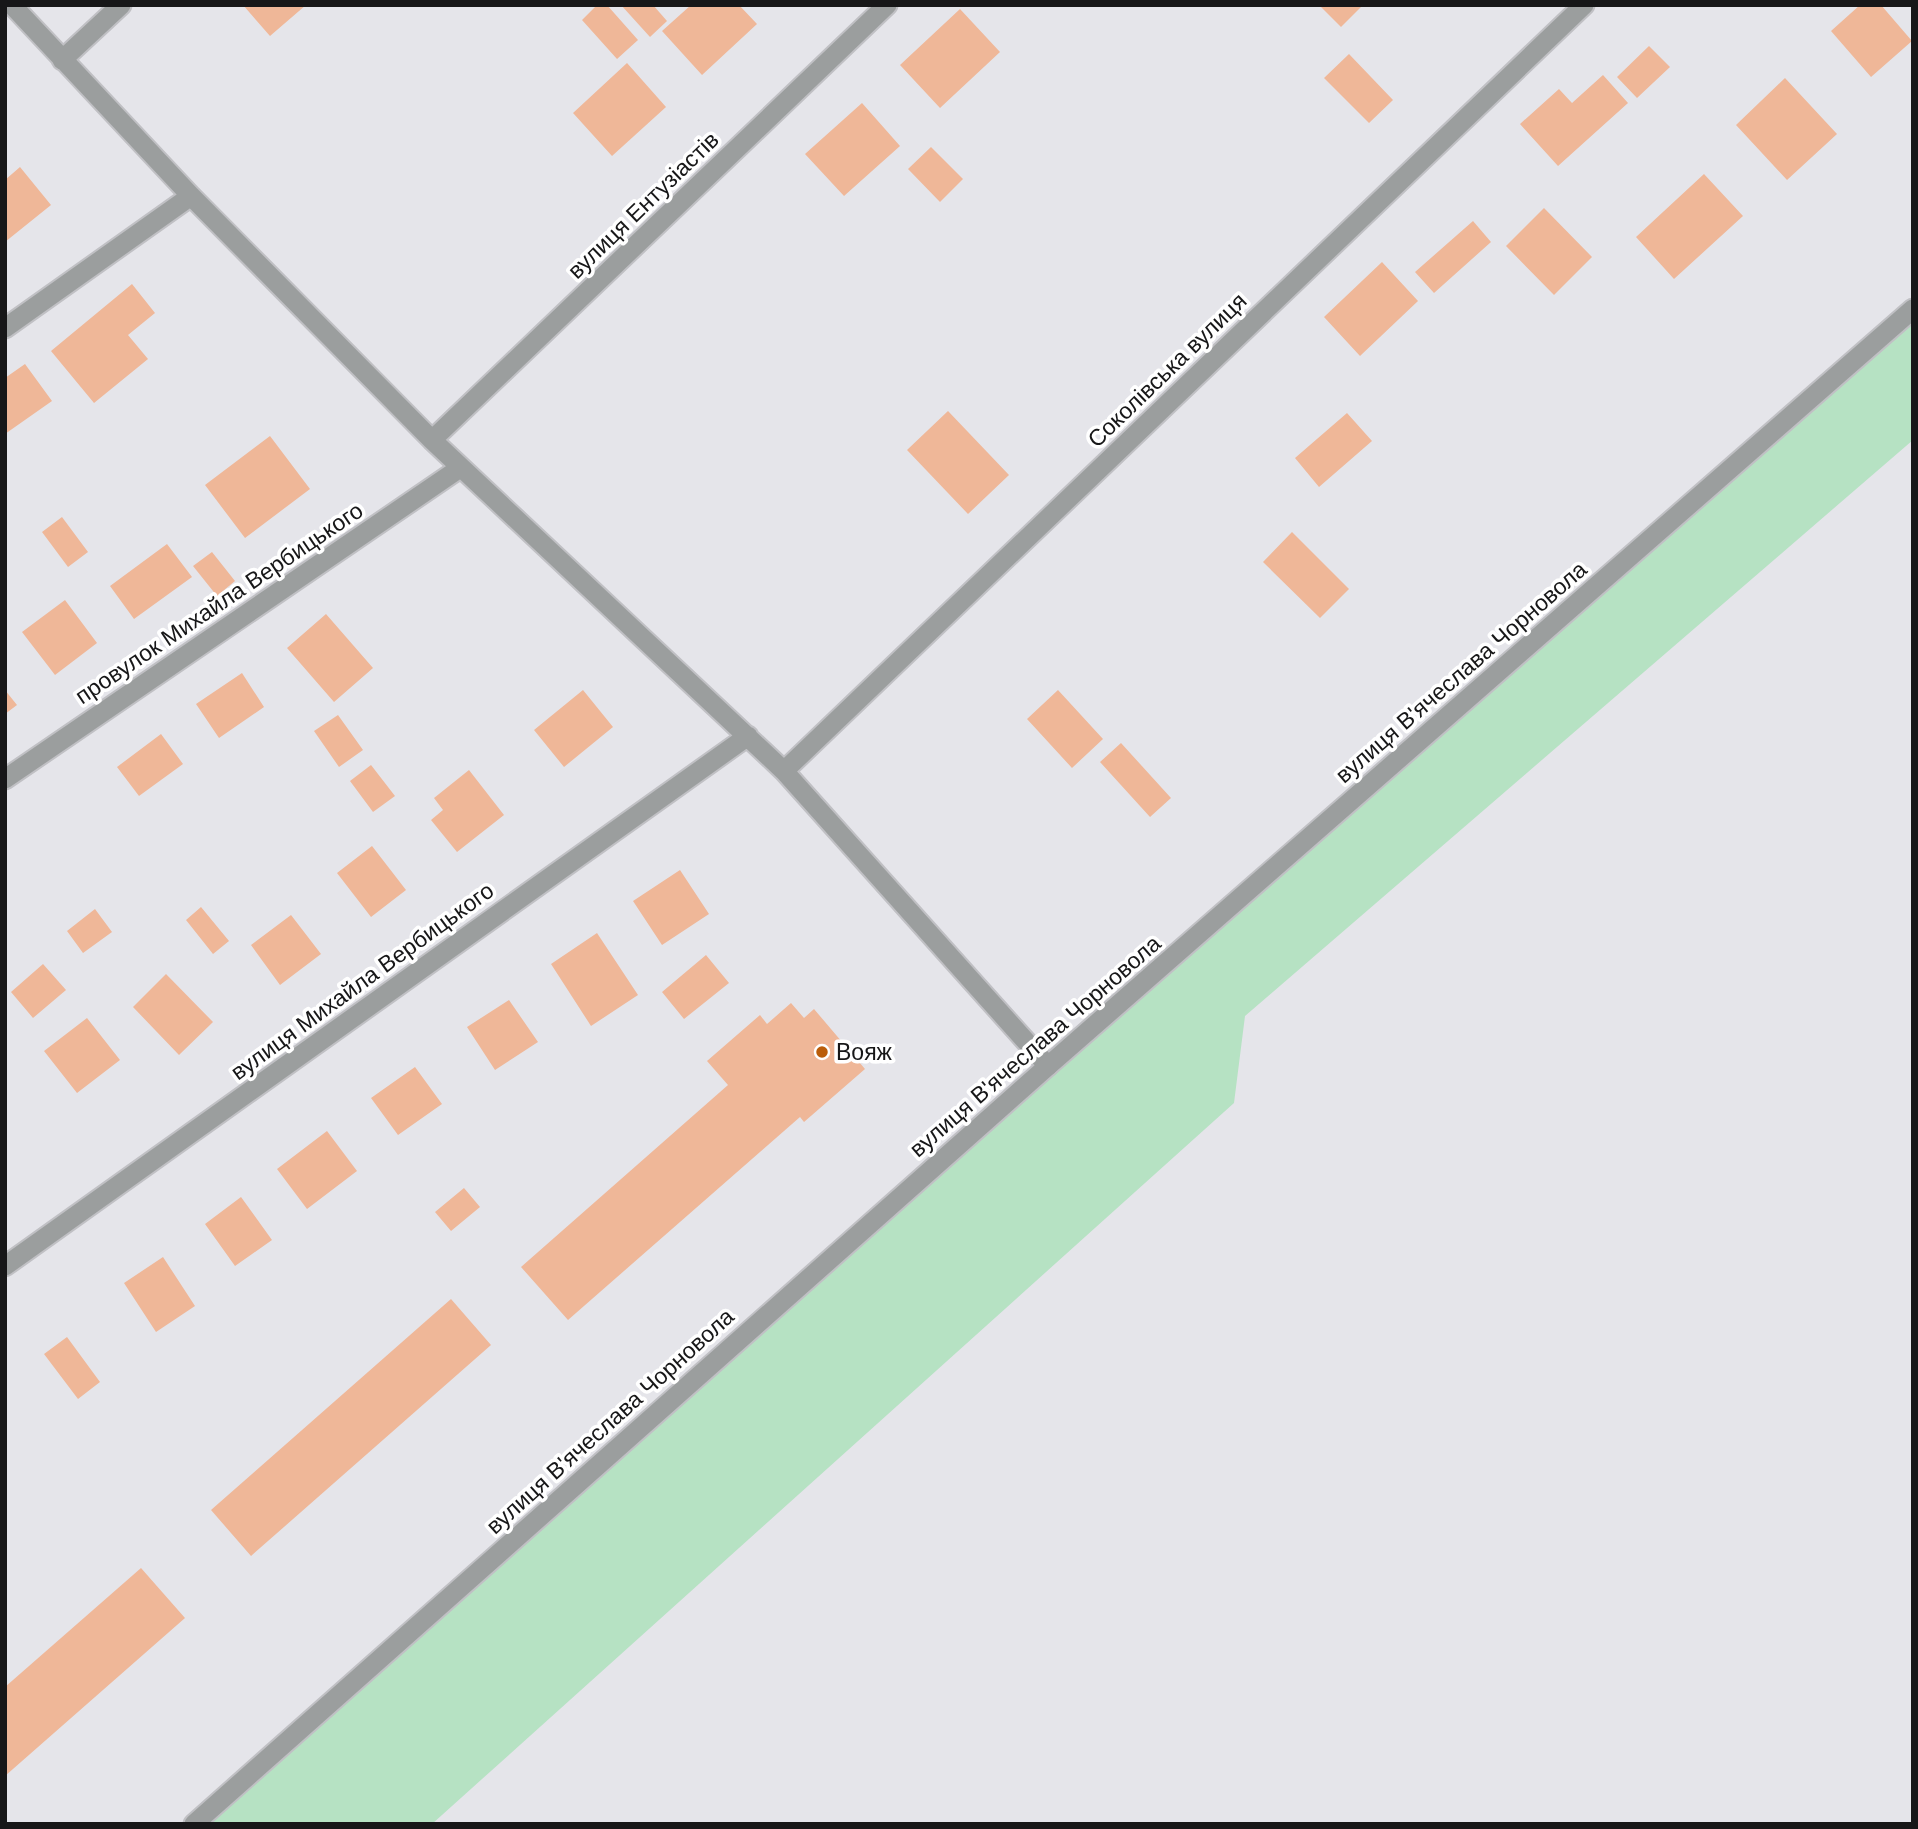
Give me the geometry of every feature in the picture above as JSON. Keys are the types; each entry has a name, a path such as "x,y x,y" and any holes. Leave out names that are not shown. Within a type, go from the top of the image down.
{"street":[{"path":"12,5 191,196 460,468 783,771 1048,1066"},
{"path":"62,60 121,5"},
{"name":"вулиця Ентузіастів","path":"432,440 887,5"},
{"name":"Соколівська вулиця","path":"783,771 1584,5"},
{"path":"5,328 191,196"},
{"name":"вулиця В'ячеслава Чорновола","path":"194,1824 1048,1066 1913,309"},
{"name":"провулок Михайла Вербицького","path":"5,779 460,468"},
{"name":"вулиця Михайла Вербицького","path":"5,1266 748,736"}],"green space":[{"path":"1913,312 1913,440 1245,1016 1234,1103 432,1824 194,1824"}],"building":[{"path":"243,5 306,5 270,36"},
{"path":"597,5 607,5 638,40 617,59 582,20"},
{"path":"621,5 653,5 667,21 650,37"},
{"path":"691,5 739,5 757,24 702,75 662,31"},
{"path":"1319,5 1363,5 1341,27"},
{"path":"1860,5 1881,5 1912,41 1871,77 1831,31"},
{"path":"960,9 1000,52 940,108 900,65"},
{"path":"1649,46 1670,67 1637,98 1617,77"},
{"path":"1349,54 1393,100 1369,123 1324,78"},
{"path":"627,63 666,107 612,156 573,113"},
{"path":"1603,75 1628,103 1558,166 1520,124 1559,89 1572,103"},
{"path":"1785,78 1837,134 1787,180 1736,125"},
{"path":"862,103 900,146 844,196 805,154"},
{"path":"931,147 963,179 940,202 908,169"},
{"path":"20,167 51,205 5,242 5,180"},
{"path":"1704,174 1743,216 1674,279 1636,237"},
{"path":"1544,208 1592,257 1554,295 1506,246"},
{"path":"1473,221 1491,242 1434,293 1415,272"},
{"path":"1382,262 1418,301 1360,356 1324,317"},
{"path":"132,284 155,313 128,335 148,359 94,403 51,351"},
{"path":"25,364 52,401 5,434 5,378"},
{"path":"948,411 1009,475 968,514 907,450"},
{"path":"1347,413 1372,441 1319,487 1295,458"},
{"path":"270,436 310,489 245,538 205,485"},
{"path":"62,517 88,552 68,567 42,532"},
{"path":"1292,532 1349,589 1320,618 1263,562"},
{"path":"167,544 192,577 134,619 110,586"},
{"path":"212,552 235,581 217,596 193,566"},
{"path":"65,600 97,643 55,675 22,632"},
{"path":"326,614 373,668 334,702 287,648"},
{"path":"242,673 264,707 219,738 196,704"},
{"path":"5,690 17,705 5,714"},
{"path":"583,690 613,727 564,767 534,730"},
{"path":"1058,690 1103,739 1072,768 1027,719"},
{"path":"338,715 363,750 339,767 314,731"},
{"path":"161,734 183,764 139,796 117,767"},
{"path":"1121,743 1171,798 1150,817 1100,762"},
{"path":"371,765 395,796 373,812 350,781"},
{"path":"469,770 504,815 457,852 431,820 443,810 434,798"},
{"path":"372,846 406,890 371,917 337,873"},
{"path":"680,870 709,914 662,945 633,901"},
{"path":"201,907 229,941 213,954 186,920"},
{"path":"95,909 112,932 83,953 67,931"},
{"path":"291,915 321,954 280,985 251,945"},
{"path":"597,933 638,995 591,1026 551,964"},
{"path":"706,955 729,983 684,1019 662,992"},
{"path":"43,964 66,990 33,1018 11,992"},
{"path":"166,974 213,1022 179,1055 133,1007"},
{"path":"509,1000 538,1042 495,1070 467,1027"},
{"path":"791,1003 804,1018 814,1009 865,1069 804,1122 800,1117 568,1320 521,1267 728,1085 707,1061 760,1015 767,1024"},
{"path":"87,1018 120,1060 77,1093 44,1051"},
{"path":"415,1067 442,1104 398,1135 371,1098"},
{"path":"327,1131 357,1171 307,1209 277,1169"},
{"path":"464,1188 480,1207 451,1231 435,1212"},
{"path":"241,1197 272,1240 235,1266 205,1224"},
{"path":"163,1257 195,1306 156,1332 124,1283"},
{"path":"451,1299 491,1345 251,1556 211,1510"},
{"path":"67,1337 100,1382 78,1399 44,1354"},
{"path":"141,1568 185,1618 5,1776 5,1687"}],"place":[{"name":"Вояж","path":"822,1052"}]}
